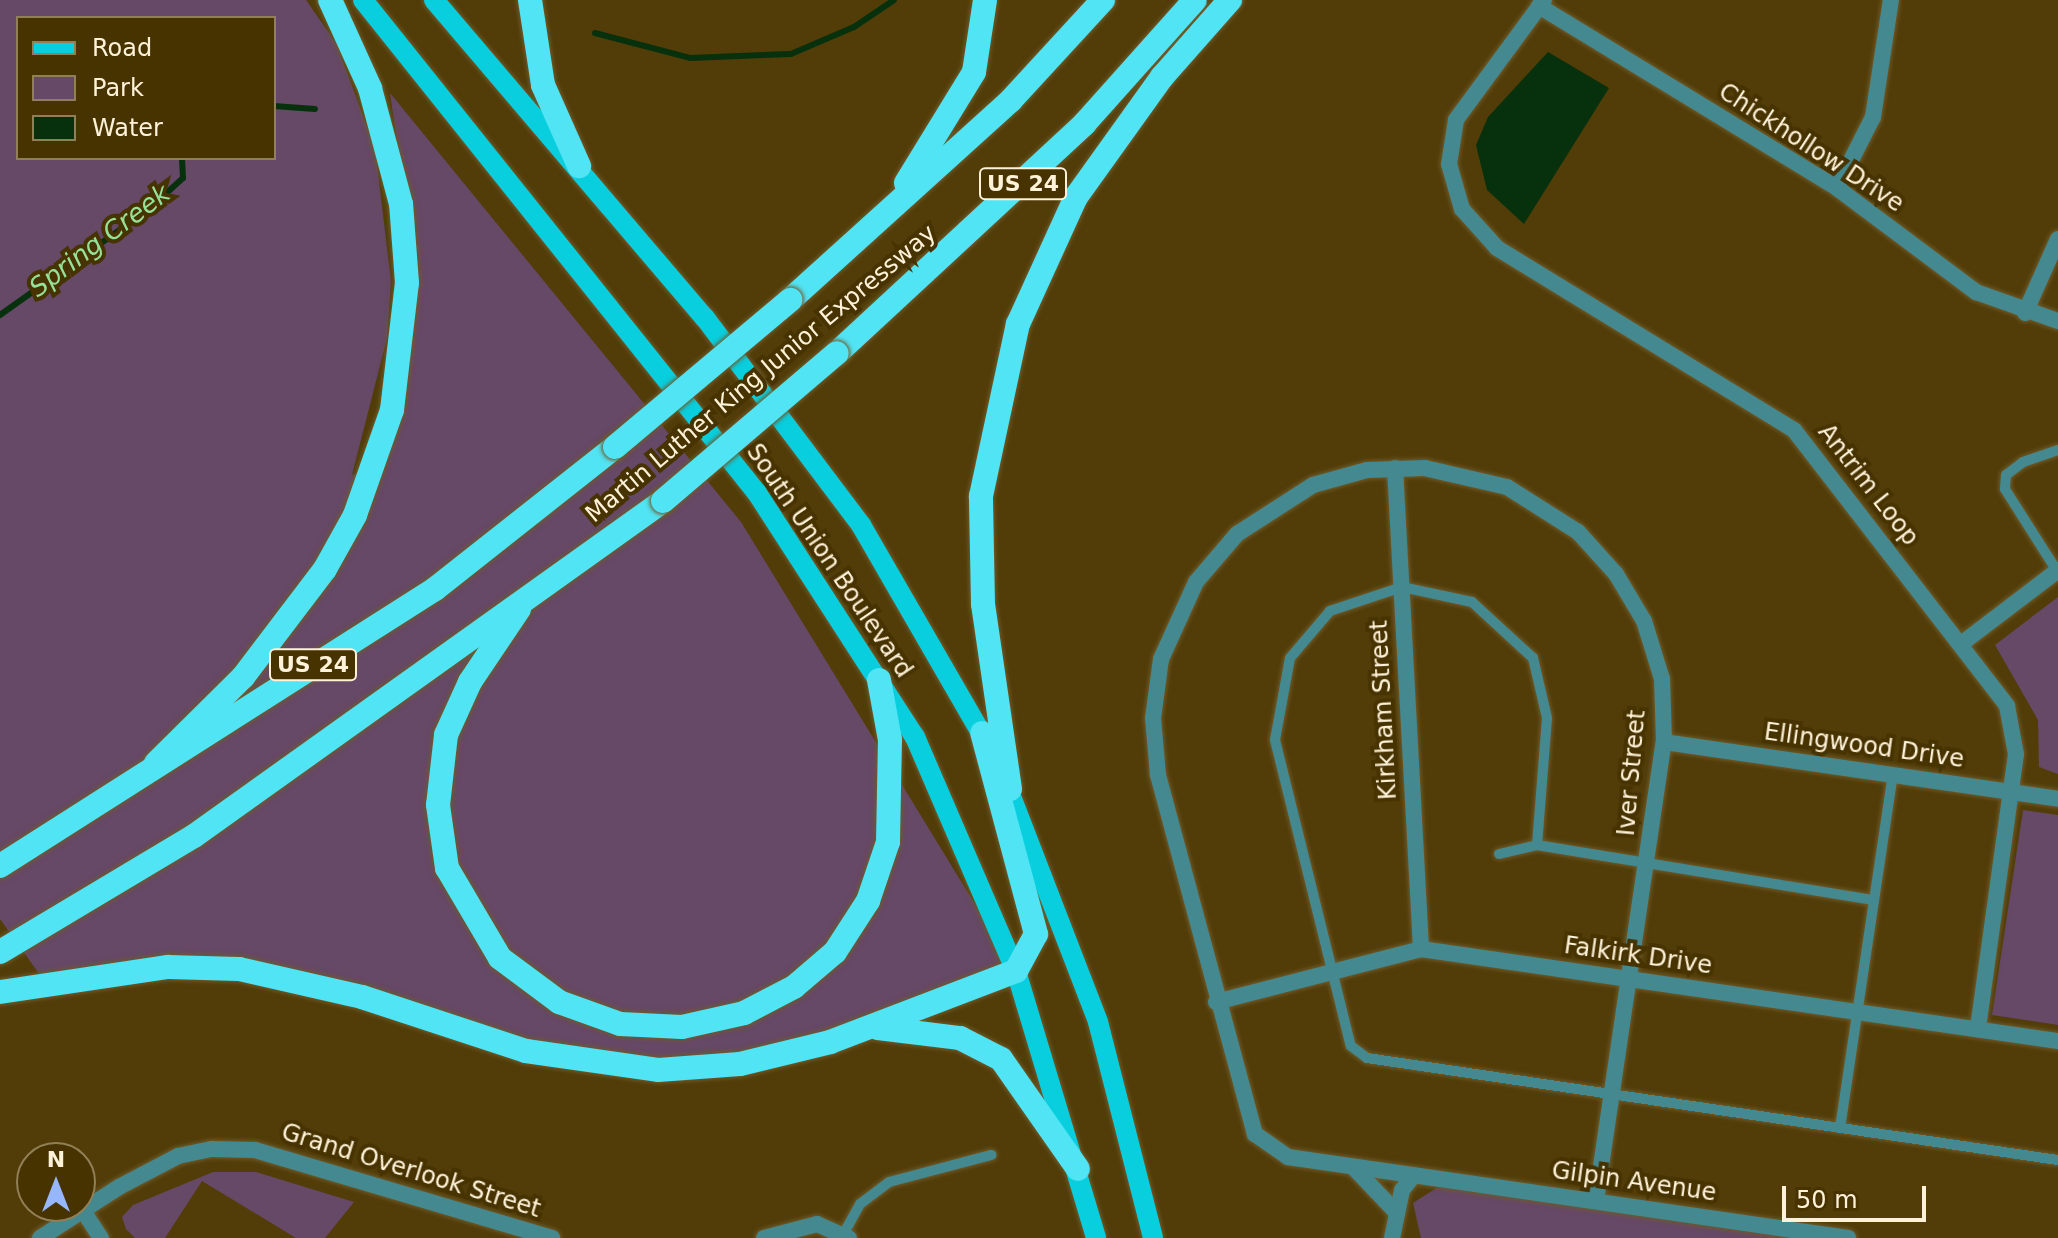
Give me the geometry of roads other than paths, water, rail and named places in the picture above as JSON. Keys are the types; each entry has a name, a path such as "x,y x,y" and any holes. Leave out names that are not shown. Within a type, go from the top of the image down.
{"highway":[{"path":"156,763 243,677 325,569 355,515 392,410 407,283 401,204 370,88 330,0"},
{"path":"530,0 543,85 579,166"},
{"path":"869,233 942,134 974,72 985,0"},
{"name":"Martin Luther King Junior Expressway","path":"0,866 156,763 435,589 615,447 869,233 1011,100 1103,0"},
{"name":"Martin Luther King Junior Expressway","path":"0,952 194,836 519,609 663,501 837,353 1084,124 1195,0"},
{"path":"1011,791 983,604 981,496 1018,324 1076,197 1162,77 1230,0"},
{"path":"519,609 470,682 446,735 438,805 447,868 478,930 519,975 559,1002 620,1024 682,1027 744,1013 794,987 835,952 868,901 888,842 890,740 879,680"},
{"path":"0,992 155,968 239,969 362,997 526,1051 658,1070 740,1064 871,1027 1016,971 1036,934 982,733"},
{"path":"871,1027 960,1038 1001,1059 1078,1169"}],"main road":[{"name":"South Union Boulevard","path":"363,0 757,493 879,680 940,785 1016,971 1078,1169 1096,1238"},
{"name":"South Union Boulevard","path":"434,0 579,166 861,525 982,733 1011,791 1098,1022 1153,1238"}],"street":[{"path":"1837,188 1873,117 1891,0"},
{"name":"Chickhollow Drive","path":"1542,3 1837,188 1976,292 2025,313 2058,321"},
{"name":"Antrim Loop","path":"1542,3 1456,120 1449,164 1462,209 1497,248 1794,430 1961,644 2012,719 2010,792 1978,1029"},
{"path":"2025,313 2058,239"},
{"name":"Kirkham Street","path":"1395,468 1421,949"},
{"name":"Iver Street","path":"1264,1145 1248,1119 1216,1002 1154,745 1155,692 1170,634 1217,555 1264,513 1313,485 1395,468 1458,472 1507,487 1599,552 1631,597 1655,652 1664,742 1596,1200"},
{"path":"1961,644 2057,571"},
{"name":"Ellingwood Drive","path":"1664,742 2058,799"},
{"name":"Falkirk Drive","path":"1216,1002 1421,949 2058,1041"},
{"name":"Gilpin Avenue","path":"1264,1145 1288,1157 1354,1168 1848,1238"},
{"name":"Grand Overlook Street","path":"96,1201 178,1156 255,1150 552,1238"},
{"path":"1354,1168 1395,1211"},
{"path":"1392,1238 1395,1211 1414,1175"},
{"name":"Grand Overlook Street","path":"40,1238 63,1222"},
{"path":"764,1238 817,1224 846,1235"}],"lane":[{"path":"2057,571 2005,489 2006,475 2023,462 2058,450"},
{"path":"1537,845 1547,718 1533,658 1472,602 1402,587 1330,611 1290,658 1275,740 1351,1046 1367,1058 2058,1160"},
{"path":"1840,1128 1893,775"},
{"path":"1499,854 1537,845 1874,900"},
{"path":"846,1235 860,1204 889,1182 991,1155"}],"water":[{"path":"1548,52 1609,88 1524,224 1487,190 1476,145 1488,117"}],"waterway":[{"name":"Spring Creek","path":"595,33 690,58 791,54 854,27 894,0"},
{"name":"Spring Creek","path":"276,106 315,109"},
{"name":"Spring Creek","path":"0,315 149,209 183,178 182,160"}]}
